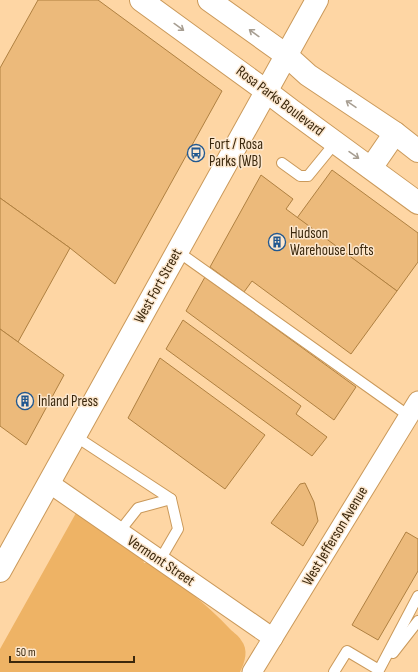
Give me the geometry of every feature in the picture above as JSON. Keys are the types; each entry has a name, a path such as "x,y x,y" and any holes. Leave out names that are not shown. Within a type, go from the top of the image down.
{"main road":[{"name":"Rosa Parks Boulevard","path":"141,0 418,203"},
{"path":"209,0 286,56 308,75 395,133 418,151"},
{"name":"West Fort Street","path":"0,571 317,0"},
{"path":"371,168 395,133"}],"street":[{"name":"West Jefferson Avenue","path":"252,672 413,408"},
{"name":"Vermont Street","path":"49,483 273,638"}],"lane":[{"path":"282,163 300,176 308,176 335,142"},
{"path":"177,251 413,408"},
{"path":"75,436 171,499 178,529 160,560"},
{"path":"119,532 138,508 171,499"},
{"path":"379,670 418,596"},
{"path":"379,670 418,621"},
{"path":"334,672 347,651 379,670"}],"shaded area":[{"path":"76,513 143,559 144,563 149,563 181,585 211,610 238,636 246,652 245,660 240,672 0,672 0,649"}],"building":[{"path":"38,0 98,0 222,91 115,284 70,248 0,198 0,68"},
{"path":"332,170 418,233 418,262 397,291 297,218"},
{"name":"Hudson Warehouse Lofts","path":"261,175 293,199 286,209 397,291 351,354 252,281 244,292 210,267"},
{"path":"0,198 70,248 18,342 0,329"},
{"path":"205,277 356,387 334,420 186,311"},
{"path":"183,320 301,406 296,414 327,437 312,456 166,349"},
{"name":"Inland Press","path":"0,329 64,375 26,445 0,426"},
{"path":"160,358 265,435 225,489 128,418"},
{"path":"305,483 314,502 318,521 303,546 271,523 300,484"},
{"path":"406,532 418,539 418,571 378,640 352,625"}],"place":[{"name":"Fort / Rosa Parks (WB)","path":"196,153"},
{"name":"Hudson Warehouse Lofts","path":"277,242"},
{"name":"Inland Press","path":"25,401"}]}
